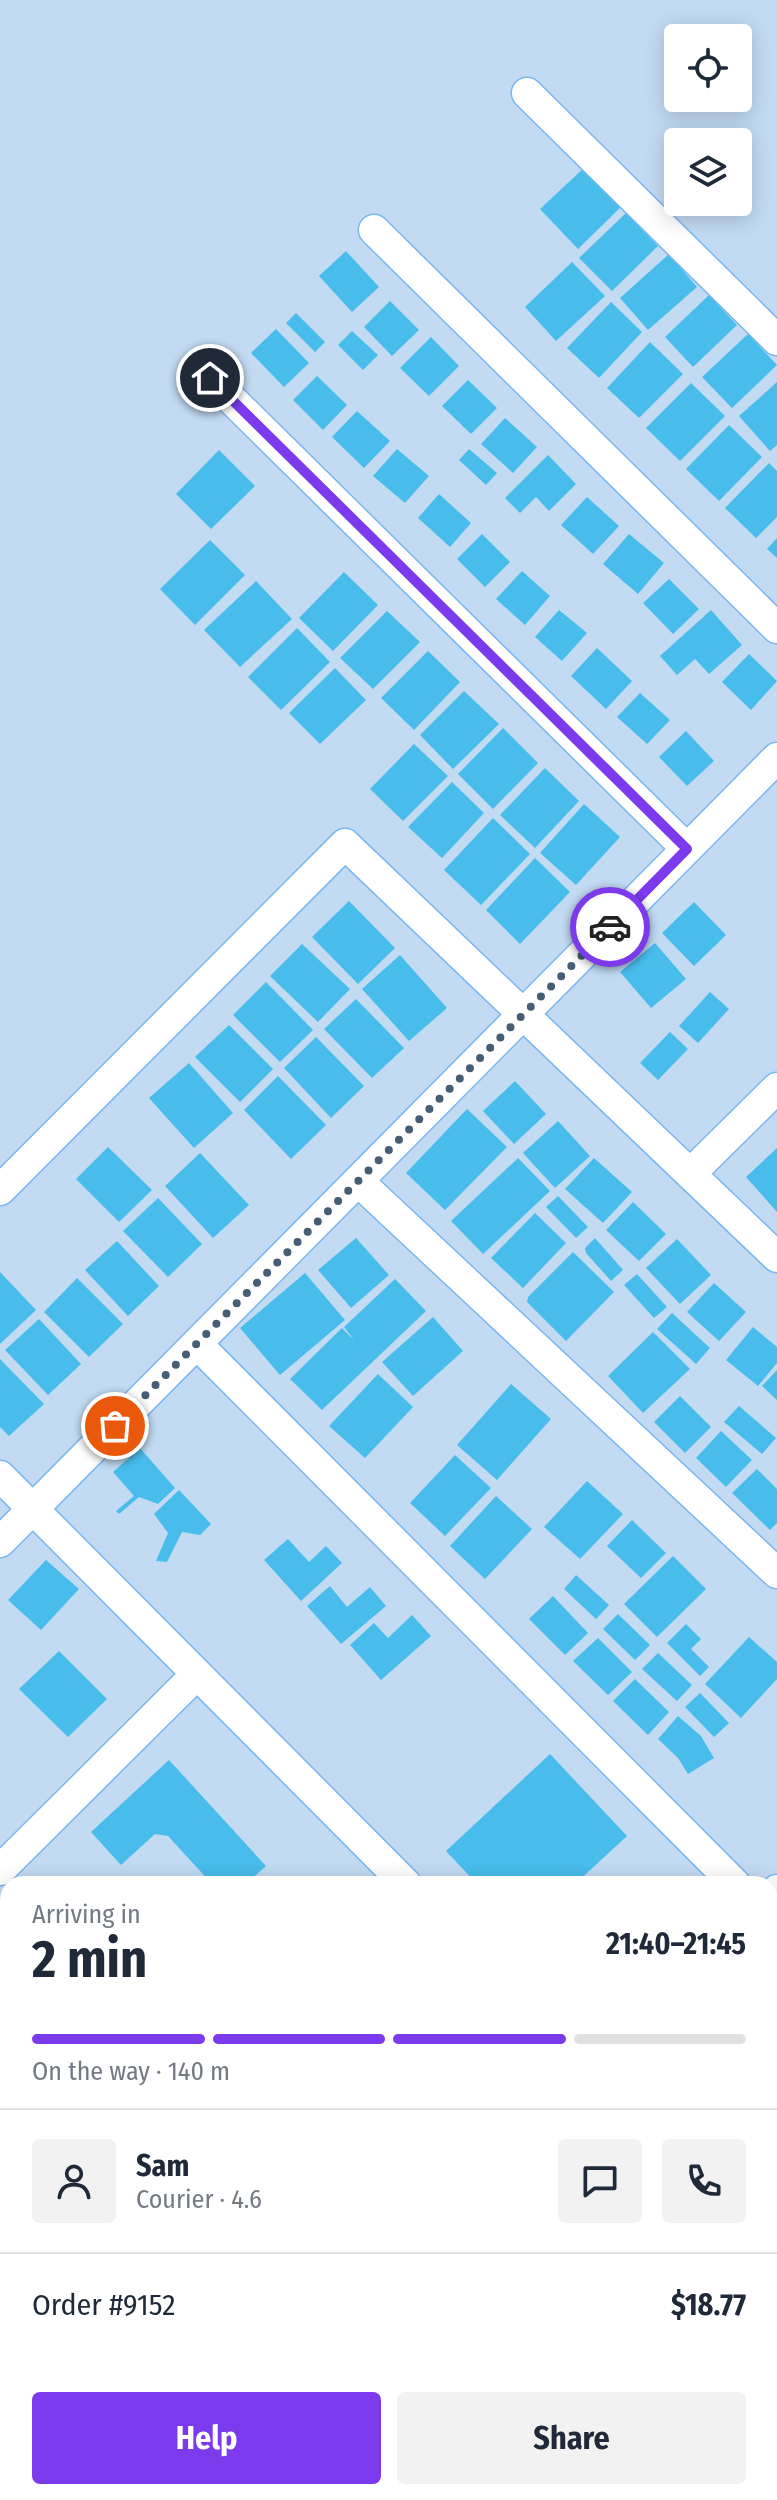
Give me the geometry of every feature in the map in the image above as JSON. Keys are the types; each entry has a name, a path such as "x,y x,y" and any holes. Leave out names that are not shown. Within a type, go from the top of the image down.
{"street":[{"path":"527,93 777,340"},
{"path":"374,230 777,628"},
{"path":"210,378 687,849"},
{"path":"0,1542 777,758"},
{"path":"0,1190 345,844 777,1257"},
{"path":"690,1174 777,1088"},
{"path":"358,1181 777,1573"},
{"path":"197,1344 727,1876"},
{"path":"0,1476 398,1876"},
{"path":"0,1870 197,1674"}],"building":[{"path":"586,166 623,205 578,249 540,209"},
{"path":"626,213 658,246 612,291 579,258"},
{"path":"346,251 379,287 352,312 319,276"},
{"path":"669,254 697,287 648,330 620,298"},
{"path":"572,262 605,296 556,341 525,307"},
{"path":"709,295 737,325 693,367 665,337"},
{"path":"390,301 419,330 392,356 364,327"},
{"path":"611,302 642,332 599,378 567,348"},
{"path":"296,313 325,342 315,352 286,323"},
{"path":"276,329 309,363 284,387 251,353"},
{"path":"352,331 378,355 363,370 338,345"},
{"path":"748,334 777,365 732,408 702,377"},
{"path":"431,337 459,366 429,396 400,368"},
{"path":"650,342 683,374 639,418 607,388"},
{"path":"317,376 347,405 323,430 293,400"},
{"path":"468,380 497,408 471,434 442,406"},
{"path":"777,382 777,445 770,451 739,416"},
{"path":"691,383 725,416 680,461 646,428"},
{"path":"357,411 390,441 364,468 332,437"},
{"path":"505,418 537,447 513,473 481,444"},
{"path":"729,425 762,457 719,501 686,469"},
{"path":"397,449 429,476 405,503 373,476"},
{"path":"469,449 497,473 486,485 459,460"},
{"path":"219,450 255,486 211,529 176,494"},
{"path":"548,455 576,484 549,511 536,497 520,513 505,498"},
{"path":"769,463 777,471 777,517 756,538 725,508"},
{"path":"439,494 471,523 450,547 418,518"},
{"path":"587,497 619,526 593,554 561,525"},
{"path":"482,534 510,562 485,587 457,559"},
{"path":"629,534 664,563 638,594 603,564"},
{"path":"777,538 777,558 767,549"},
{"path":"210,540 245,575 195,625 160,589"},
{"path":"522,571 550,596 525,625 496,599"},
{"path":"344,572 378,605 333,651 299,618"},
{"path":"669,579 699,609 673,634 643,603"},
{"path":"256,581 292,619 240,667 204,630"},
{"path":"559,610 587,633 562,661 535,637"},
{"path":"711,610 742,645 709,674 695,659 677,675 660,656"},
{"path":"387,611 420,642 373,689 340,658"},
{"path":"297,628 330,662 281,710 248,677"},
{"path":"597,648 632,681 606,709 571,676"},
{"path":"428,651 460,682 414,730 381,698"},
{"path":"749,654 777,681 751,710 722,682"},
{"path":"335,668 366,700 320,744 289,713"},
{"path":"464,691 499,724 453,769 420,735"},
{"path":"640,693 670,720 647,744 617,717"},
{"path":"503,728 538,763 493,809 458,774"},
{"path":"686,731 714,761 687,786 659,757"},
{"path":"414,744 448,776 403,821 370,789"},
{"path":"545,768 579,801 535,848 500,815"},
{"path":"452,782 484,813 442,858 408,827"},
{"path":"584,804 620,837 576,885 540,853"},
{"path":"493,818 530,854 481,905 444,870"},
{"path":"535,858 570,892 520,944 486,910"},
{"path":"349,901 395,948 358,984 312,937"},
{"path":"694,902 726,935 694,966 662,933"},
{"path":"655,943 686,979 651,1008 620,972"},
{"path":"302,944 350,989 318,1022 270,976"},
{"path":"400,955 447,1008 409,1041 362,989"},
{"path":"266,982 313,1030 280,1062 233,1015"},
{"path":"710,992 729,1009 698,1043 679,1026"},
{"path":"356,999 404,1048 372,1078 324,1029"},
{"path":"229,1025 273,1069 240,1102 195,1057"},
{"path":"670,1032 688,1049 658,1080 640,1063"},
{"path":"316,1037 364,1086 331,1118 284,1068"},
{"path":"189,1063 233,1113 194,1148 149,1098"},
{"path":"278,1076 326,1125 291,1159 244,1110"},
{"path":"515,1081 546,1114 514,1144 483,1111"},
{"path":"467,1109 507,1147 445,1210 406,1173"},
{"path":"558,1121 590,1156 555,1188 523,1153"},
{"path":"108,1147 152,1190 119,1222 76,1179"},
{"path":"777,1148 777,1212 746,1177"},
{"path":"200,1153 249,1205 213,1238 165,1186"},
{"path":"518,1158 550,1191 483,1254 451,1221"},
{"path":"594,1158 632,1192 603,1223 565,1189"},
{"path":"558,1196 588,1227 576,1238 546,1207"},
{"path":"158,1198 202,1244 168,1277 123,1231"},
{"path":"633,1202 666,1234 639,1261 606,1230"},
{"path":"535,1213 566,1243 523,1288 491,1258"},
{"path":"356,1238 389,1275 351,1308 318,1270"},
{"path":"595,1238 623,1270 611,1281 586,1253 585,1248"},
{"path":"677,1239 711,1275 680,1304 646,1268"},
{"path":"117,1241 159,1286 128,1316 85,1270"},
{"path":"573,1252 614,1292 566,1341 527,1302 528,1297"},
{"path":"0,1272 36,1310 0,1344"},
{"path":"305,1273 345,1320 280,1375 240,1328"},
{"path":"637,1274 667,1307 654,1318 624,1285"},
{"path":"77,1278 123,1324 89,1357 44,1312"},
{"path":"395,1279 426,1311 322,1410 290,1379 342,1328 354,1340 344,1327"},
{"path":"714,1283 746,1312 719,1341 687,1312"},
{"path":"672,1313 710,1348 696,1364 657,1329"},
{"path":"433,1317 463,1351 413,1396 382,1362"},
{"path":"39,1319 81,1364 48,1395 5,1350"},
{"path":"753,1327 777,1347 777,1363 758,1386 726,1360"},
{"path":"653,1332 690,1369 643,1413 608,1376"},
{"path":"0,1359 44,1404 9,1436 0,1427"},
{"path":"777,1370 777,1400 762,1386"},
{"path":"378,1374 413,1407 365,1458 329,1426"},
{"path":"511,1384 551,1419 497,1480 457,1445"},
{"path":"680,1396 711,1427 685,1453 654,1422"},
{"path":"739,1406 776,1438 762,1454 724,1422"},
{"path":"721,1431 752,1460 726,1487 696,1458"},
{"path":"140,1448 175,1488 158,1504 139,1497 119,1514 116,1511 134,1496 113,1472"},
{"path":"455,1455 491,1488 445,1536 410,1503"},
{"path":"757,1469 777,1489 777,1523 770,1530 732,1493"},
{"path":"587,1481 623,1514 580,1559 544,1527"},
{"path":"179,1490 211,1524 200,1535 182,1532 167,1562 156,1561 168,1533 154,1514"},
{"path":"496,1496 532,1529 485,1579 450,1546"},
{"path":"632,1520 666,1553 641,1578 607,1546"},
{"path":"288,1539 309,1562 326,1546 342,1563 301,1601 264,1560"},
{"path":"673,1556 706,1589 657,1637 624,1604"},
{"path":"46,1560 79,1589 41,1630 8,1600"},
{"path":"576,1575 609,1605 596,1619 564,1589"},
{"path":"330,1586 347,1607 370,1587 386,1606 341,1644 307,1606"},
{"path":"553,1596 588,1633 565,1655 529,1619"},
{"path":"618,1614 650,1645 635,1660 603,1629"},
{"path":"412,1615 431,1636 381,1680 350,1645 374,1623 388,1638"},
{"path":"686,1624 701,1639 691,1649 709,1667 700,1676 667,1643"},
{"path":"749,1637 777,1662 777,1679 741,1718 705,1684"},
{"path":"598,1638 632,1672 608,1695 573,1661"},
{"path":"59,1651 107,1699 68,1737 19,1689"},
{"path":"658,1653 692,1685 677,1701 642,1669"},
{"path":"635,1679 669,1712 648,1735 613,1701"},
{"path":"700,1693 729,1723 714,1737 685,1707"},
{"path":"678,1716 701,1736 714,1758 688,1774 678,1758 658,1739"},
{"path":"550,1754 627,1836 584,1876 469,1876 446,1851"},
{"path":"169,1760 266,1866 255,1876 205,1876 168,1836 155,1834 121,1865 91,1832"}],"way so far":[{"path":"115,1426 610,927"}],"route":[{"path":"210,378 687,849 610,927"}]}
